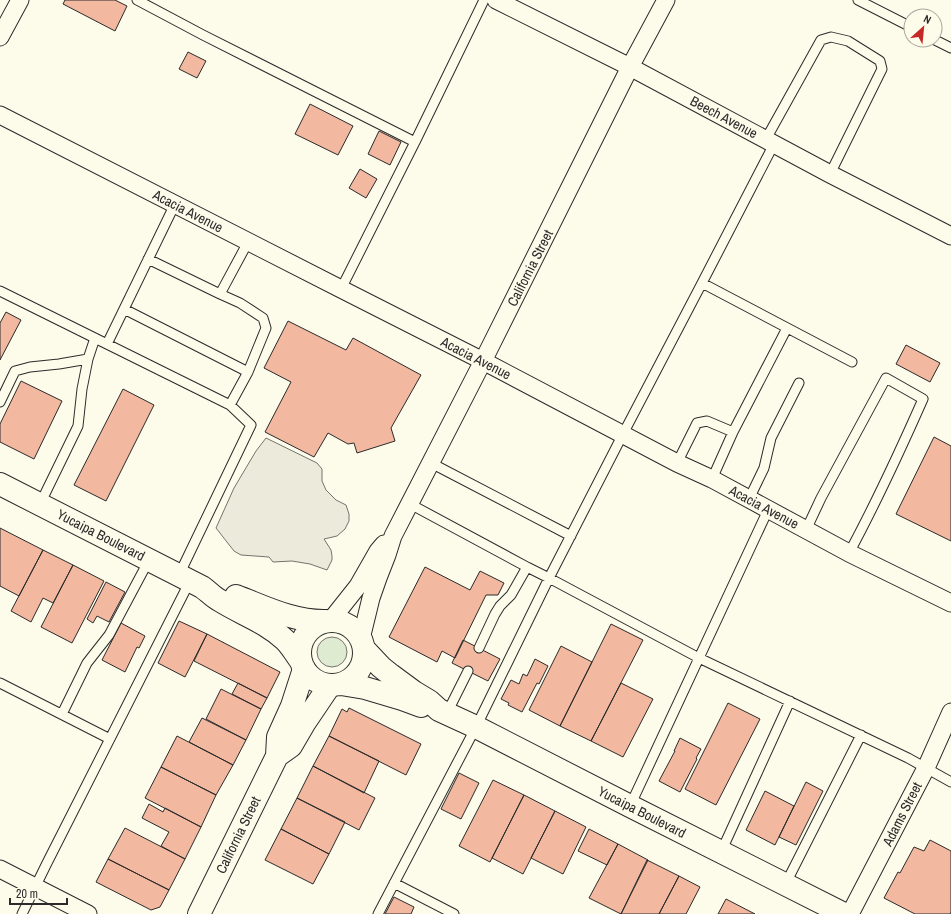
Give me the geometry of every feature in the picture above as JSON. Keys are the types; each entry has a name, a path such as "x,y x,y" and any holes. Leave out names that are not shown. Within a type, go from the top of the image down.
{"main road":[{"name":"Yucaipa Boulevard","path":"0,484 190,581 219,600 263,624 277,634 293,649 302,665"},
{"name":"Yucaipa Boulevard","path":"190,581 224,591 278,613 316,621 328,620"},
{"path":"328,620 340,621 349,625 356,631 363,644 364,661 359,671 351,679 336,685 322,684 315,681 309,676 302,665 299,650 302,639 316,624 328,620"},
{"name":"Yucaipa Boulevard","path":"363,644 381,667 443,712"},
{"name":"California Street","path":"199,914 277,756 278,737 292,706 302,665"},
{"name":"Yucaipa Boulevard","path":"336,685 366,688 426,708 443,712 476,727 844,914"},
{"name":"California Street","path":"277,756 291,746 305,722 336,685"}],"street":[{"path":"0,37 20,0"},
{"name":"Beech Avenue","path":"496,0 630,67 830,174 951,236"},
{"name":"California Street","path":"363,644 371,598 393,536 483,361 630,67 666,0"},
{"name":"Acacia Avenue","path":"0,115 483,361 677,463 712,479 849,553 951,603"},
{"name":"California Street","path":"328,620 360,582 378,551 393,536"},
{"name":"Adams Street","path":"850,914 926,768 951,712"},
{"path":"0,869 88,914"}],"lane":[{"path":"137,0 415,142"},
{"path":"341,289 484,0"},
{"path":"858,0 903,23"},
{"path":"378,914 476,727 622,434 702,283 770,141 821,40 831,37 848,41 880,61 882,69 830,174"},
{"path":"107,344 175,204"},
{"path":"220,294 248,242"},
{"path":"148,259 220,294 240,302 263,318 266,328 248,372 230,405"},
{"path":"702,283 852,362"},
{"path":"0,291 230,405 251,425 190,581 22,914"},
{"path":"124,309 248,372"},
{"path":"712,479 733,432 787,328"},
{"path":"40,504 78,426 82,389 94,338"},
{"path":"0,402 16,371 30,367 88,359"},
{"path":"806,530 821,498 886,378 923,399 891,469 849,553"},
{"path":"749,499 764,468 771,438 799,383"},
{"path":"677,463 698,423 707,421 733,432"},
{"path":"431,463 571,536"},
{"path":"410,504 699,658 908,758 951,782"},
{"path":"630,806 768,510"},
{"path":"62,714 87,663 110,634 149,560"},
{"path":"479,648 495,614 500,606 511,595 527,567"},
{"path":"443,712 468,671"},
{"path":"0,683 110,739"},
{"path":"721,852 790,701"},
{"path":"785,885 861,735"},
{"path":"394,883 454,914"}],"green space":[{"path":"332,637 338,638 346,646 346,658 338,666 332,667 326,666 318,658 317,652 318,646 326,638"}],"shaded area":[{"path":"266,438 317,463 322,469 322,481 326,490 336,500 346,505 349,514 349,521 345,529 337,536 324,539 331,550 332,556 332,560 327,570 310,564 292,561 273,562 269,557 241,555 234,551 216,528 234,488 256,451"}],"building":[{"path":"65,0 115,0 127,6 115,31 63,4"},
{"path":"188,52 206,61 197,78 179,69"},
{"path":"310,104 353,126 338,155 295,134"},
{"path":"379,131 401,142 390,165 368,154"},
{"path":"360,169 377,179 366,198 349,188"},
{"path":"6,312 21,320 0,360 0,323"},
{"path":"288,321 346,350 353,338 421,375 391,428 395,441 357,453 354,443 348,444 328,433 314,457 265,432 291,382 264,368"},
{"path":"906,345 940,363 930,382 896,364"},
{"path":"21,381 62,401 34,459 0,442 0,424"},
{"path":"123,389 154,405 106,501 74,485"},
{"path":"934,437 951,446 951,541 896,514"},
{"path":"0,528 43,550 19,596 0,586"},
{"path":"43,550 73,565 53,603 43,598 31,622 11,611"},
{"path":"73,565 104,581 72,643 41,627"},
{"path":"425,567 470,590 480,571 504,583 498,595 486,595 455,658 442,651 437,662 389,637"},
{"path":"106,582 125,592 109,622 97,616 93,623 87,619"},
{"path":"179,621 207,634 185,677 158,663"},
{"path":"121,623 145,636 139,648 137,647 125,672 102,660"},
{"path":"611,624 643,640 591,741 560,726"},
{"path":"207,634 280,672 267,698 194,661"},
{"path":"463,640 500,659 488,681 452,663"},
{"path":"561,646 592,662 560,726 529,710"},
{"path":"535,659 548,666 539,684 537,683 522,712 508,705 509,703 501,699 511,680 519,684 523,674 527,676"},
{"path":"238,683 267,698 261,709 232,694"},
{"path":"621,683 653,699 623,757 591,741"},
{"path":"221,689 261,709 246,740 206,719"},
{"path":"728,703 760,719 716,805 685,789"},
{"path":"349,708 421,744 406,775 329,736 342,709 347,712"},
{"path":"202,718 246,740 233,765 189,742"},
{"path":"177,736 233,765 216,795 161,767"},
{"path":"329,736 379,761 364,793 313,766"},
{"path":"680,738 701,749 680,792 659,781 675,751"},
{"path":"313,766 375,798 359,830 297,798"},
{"path":"161,767 216,795 201,827 145,798"},
{"path":"459,773 479,783 461,819 441,809"},
{"path":"493,780 524,795 490,862 459,846"},
{"path":"806,782 823,791 796,845 779,837"},
{"path":"765,791 794,806 775,845 746,830"},
{"path":"524,795 555,811 523,874 492,858"},
{"path":"297,798 345,822 329,854 281,829"},
{"path":"149,804 163,812 165,808 201,827 185,859 161,846 169,832 142,818"},
{"path":"555,811 586,827 563,874 531,858"},
{"path":"125,828 185,859 169,890 108,859"},
{"path":"281,829 329,854 313,884 265,860"},
{"path":"589,829 618,844 607,865 578,851"},
{"path":"930,840 951,851 950,914 915,914 884,898 914,847 924,851"},
{"path":"618,844 648,860 621,914 589,898"},
{"path":"108,859 169,890 160,907 151,910 96,882"},
{"path":"647,860 679,876 659,914 621,914"},
{"path":"679,876 700,887 686,914 659,914"},
{"path":"394,897 414,907 411,914 385,914"},
{"path":"726,899 755,914 718,914"}]}
